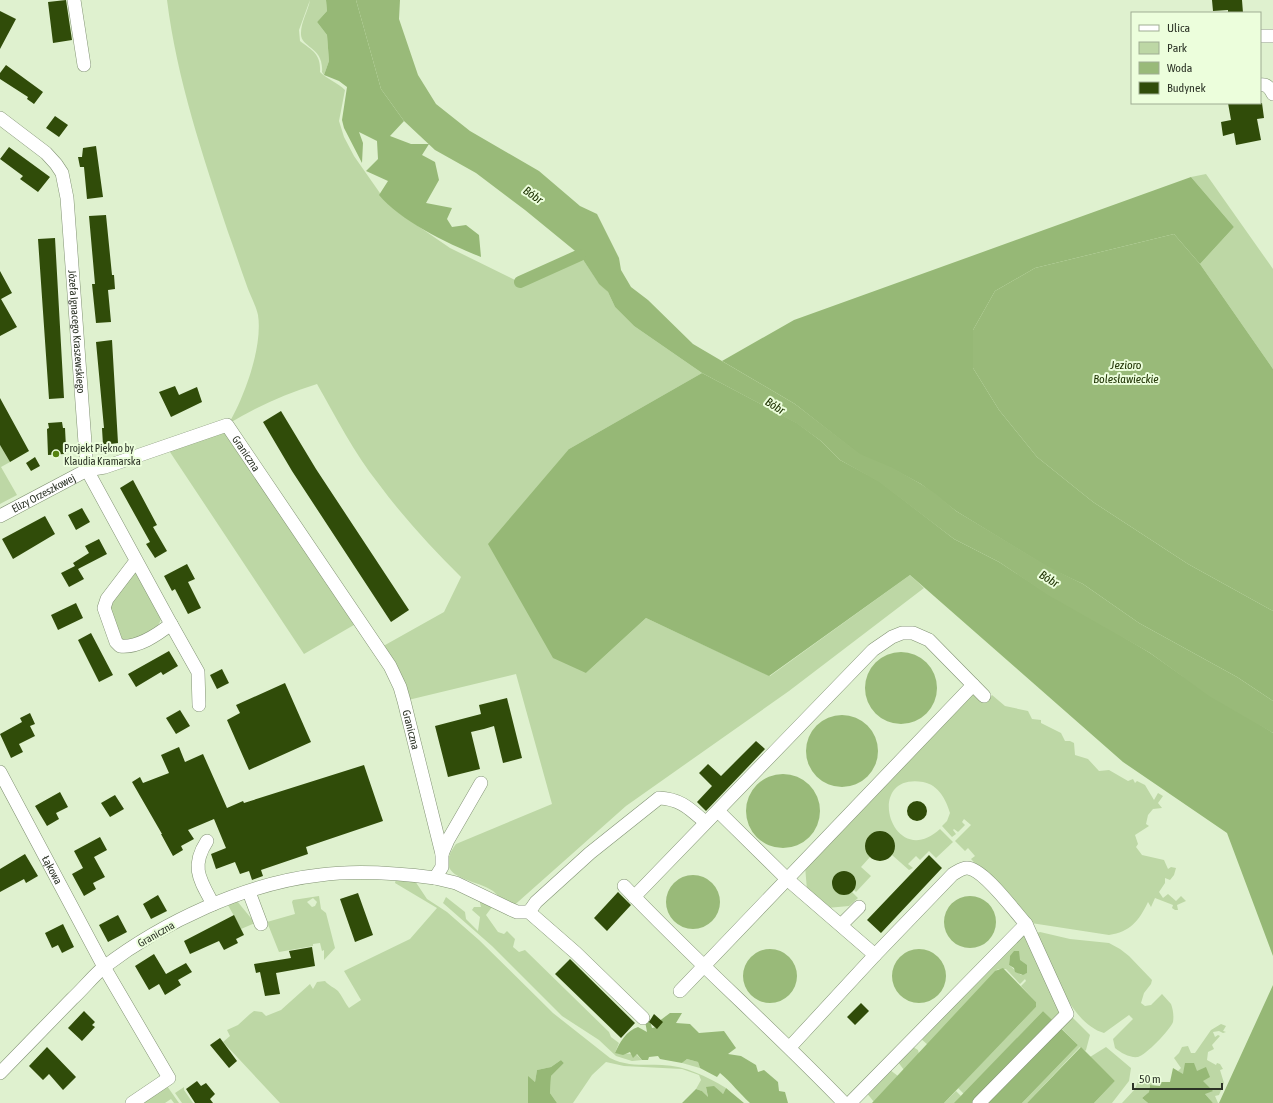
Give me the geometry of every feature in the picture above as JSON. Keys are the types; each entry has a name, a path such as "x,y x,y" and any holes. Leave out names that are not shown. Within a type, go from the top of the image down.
{"street":[{"path":"74,0 84,65"},
{"path":"1261,36 1273,36"},
{"path":"1261,85 1264,84 1270,88 1273,94"},
{"name":"Józefa Ignacego Kraszewskiego","path":"0,118 46,153 62,173 66,198 87,470 198,672 199,705"},
{"name":"Graniczna","path":"0,1073 104,967 172,924 213,904 286,880 320,874 386,874 435,878 442,867 442,854 404,701 400,687 390,666 228,425 105,467 87,470"},
{"name":"Elizy Orzeszkowej","path":"0,516 87,470"},
{"path":"136,561 107,599 104,608 116,642 120,646 129,647 159,633 171,624"},
{"path":"634,897 873,650 892,637 902,633 913,633 929,640 984,696"},
{"path":"680,991 973,685"},
{"name":"Łąkowa","path":"0,772 104,967"},
{"path":"442,854 448,840 481,783"},
{"path":"529,912 536,902 590,853 659,798 673,799 687,807 705,822"},
{"path":"718,811 787,879 875,955"},
{"path":"207,841 200,852 197,862 198,875 213,904"},
{"path":"790,1047 875,955 953,874 962,869 969,868 982,875 1026,924 1067,1014 979,1103"},
{"path":"435,878 456,883 510,910 529,912 576,953 643,1018"},
{"path":"624,886 705,966 743,1012 790,1047 844,1103"},
{"path":"249,892 261,924"},
{"path":"841,925 860,907"},
{"path":"850,1103 1026,924"},
{"path":"104,967 169,1078 132,1103"}],"green space":[{"path":"167,0 310,0 299,30 300,41 312,50 318,57 320,72 345,90 339,121 344,137 354,156 382,196 399,213 450,248 519,282 580,255 598,282 608,292 615,307 634,326 702,373 569,449 586,673 646,618 770,676 910,575 924,588 789,691 626,806 510,909 493,891 458,876 451,871 448,864 449,856 456,844 552,804 516,674 404,701 378,649 444,612 461,577 407,520 369,471 346,435 317,384 271,401 229,424 246,387 255,357 259,328 258,315 228,232 192,118 177,59"},
{"path":"310,0 326,0 327,11 317,22 327,35 329,61 324,75 322,72 322,63 319,57 316,52 304,42 301,33"},
{"path":"1206,174 1273,269 1273,369 1200,264 1234,227 1191,177"},
{"path":"228,424 359,622 304,654 166,446"},
{"path":"0,445 10,462 1,467 17,495 0,504"},
{"path":"135,573 137,573 161,618 160,623 146,635 133,640 122,641 109,610 110,602"},
{"path":"976,694 986,701 992,695 1005,706 1028,711 1032,719 1041,720 1041,723 1061,733 1065,741 1074,743 1075,755 1088,759 1099,771 1109,770 1128,781 1133,779 1135,783 1137,781 1145,785 1154,800 1158,793 1163,796 1158,803 1162,808 1153,809 1148,815 1146,824 1149,826 1135,835 1138,844 1136,847 1142,855 1164,860 1168,869 1171,867 1176,868 1174,875 1170,880 1165,878 1165,883 1159,892 1163,898 1168,894 1176,901 1181,896 1186,901 1177,905 1178,910 1172,908 1173,905 1155,898 1151,907 1148,902 1141,915 1133,924 1123,931 1109,935 1031,923 971,859 975,856 968,848 965,851 955,841 971,825 964,819 962,822 965,825 958,832 954,829 953,830 956,834 952,837 942,826 947,821 950,813 944,798 933,786 923,782 904,783 893,791 889,804 891,818 897,831 909,839 923,839 940,829 953,842 936,858 929,851 920,860 916,856 908,864 913,868 909,870 892,855 895,846 892,838 887,833 881,831 869,836 866,842 866,849 870,857 861,867 871,876 856,892 854,890 856,880 850,873 844,871 840,872 833,880 834,888 838,893 848,894 852,892 858,898 849,906 827,908 807,890 805,866 965,698"},
{"path":"396,879 415,881 427,899 447,912 479,940 553,1013 610,1058 629,1064 679,1067 711,1079 726,1088 723,1094 706,1087 708,1098 702,1091 696,1089 701,1080 699,1075 682,1069 624,1066 606,1062 592,1075 573,1103 557,1103 550,1093 551,1076 564,1063 561,1060 551,1067 537,1070 535,1082 528,1077 528,1103 280,1103 223,1042 230,1036 227,1030 238,1025 254,1011 262,1012 266,1016 281,1010 310,984 313,989 317,982 325,981 339,993 349,1008 361,1000 344,971 410,939 437,908 395,883"},
{"path":"319,896 321,909 326,913 335,948 324,960 324,950 322,951 320,943 313,944 313,946 279,952 267,922 295,914 292,902 293,900","holes":["313,898 317,902 315,906 312,907 307,902"]},
{"path":"446,897 465,912 466,919 478,931 480,917 472,910 474,907 481,907 479,899 492,907 486,915 498,932 504,934 507,931 515,939 513,947 519,952 525,950 609,1032 611,1037 619,1043 615,1053 636,1054 642,1060 632,1061 616,1056 599,1040 562,1016 492,946 443,903"},
{"path":"237,901 255,923 241,929 228,905"},
{"path":"1040,932 1070,939 1109,943 1120,949 1129,956 1152,980 1151,984 1144,993 1141,1003 1145,1006 1151,1005 1162,994 1171,1004 1173,1022 1171,1026 1152,1047 1138,1057 1129,1056 1117,1050 1113,1039 1133,1019 1129,1015 1104,1033 1092,1027 1081,1017 1071,1005 1062,990 1037,933"},
{"path":"1025,933 1062,1010 1054,1022 1043,1011 964,1094 958,1088 1036,1007 1036,1002 1021,986 1026,981 1025,979 1020,984 1006,969 998,969 928,1045 920,1038","holes":["1010,956 1025,965 1027,973 1021,975 1009,965"]},
{"path":"1072,1017 1090,1035 1086,1050 1085,1051 1080,1047 1027,1103 1022,1103 1078,1045 1061,1028"},
{"path":"1221,1024 1226,1026 1223,1031 1226,1032 1213,1032 1215,1037 1218,1035 1220,1036 1212,1045 1214,1049 1208,1052 1207,1060 1216,1065 1217,1063 1220,1064 1223,1069 1220,1070 1224,1083 1219,1095 1215,1096 1218,1103 1213,1103 1205,1094 1202,1081 1197,1071 1183,1075 1178,1071 1181,1068 1174,1058 1182,1047 1188,1046 1191,1053 1195,1053 1211,1030"},
{"path":"913,1047 918,1050 919,1054 904,1070 898,1062"},
{"path":"1106,1047 1131,1068 1129,1081 1112,1103 1094,1103 1115,1081 1090,1057"},
{"path":"687,1059 698,1062 700,1068 682,1063"},
{"path":"890,1070 898,1076 874,1102 866,1092"},
{"path":"1141,1074 1154,1085 1150,1085 1149,1092 1142,1098 1148,1103 1122,1103 1135,1089"},
{"path":"167,1086 179,1103 174,1103 171,1099 165,1103 139,1103"},
{"path":"184,1087 184,1090 193,1103 182,1103 175,1093"},
{"path":"956,1091 961,1096 955,1103 944,1103"}],"shaded area":[{"path":"326,0 356,0 381,89 404,121 390,136 411,144 429,144 422,155 435,162 439,180 426,203 452,208 447,219 452,227 466,225 479,235 481,257 440,239 426,231 399,214 379,195 388,181 366,171 378,159 377,141 359,132 363,143 362,163 344,128 342,120 347,87 339,81 324,75 329,61 327,35 317,22 327,11"},
{"path":"1191,177 1234,227 1200,264 1174,234 1035,268 995,291 973,330 973,368 999,410 1037,457 1093,502 1188,564 1273,611 1273,701 1237,677 1139,623 1083,584 1049,568 956,511 921,484 893,469 860,455 795,404 722,361 794,320"},
{"path":"702,373 797,423 821,441 840,460 879,481 954,539 999,562 1048,594 1150,653 1181,675 1273,733 1273,956 1227,833 1123,762 910,575 769,676 646,618 586,673 553,658 488,544 569,449"},
{"path":"1014,951 1019,951 1020,960 1027,965 1027,973 1023,975 1015,972 1014,968 1009,965 1010,956"},
{"path":"1273,985 1273,1103 1219,1103"},
{"path":"670,1013 682,1013 676,1023 690,1024 699,1033 724,1031 736,1048 728,1054 741,1056 756,1065 758,1072 764,1070 778,1082 779,1091 785,1092 788,1103 750,1103 720,1073 717,1077 700,1068 698,1062 687,1059 682,1063 660,1059 658,1056 649,1057 648,1060 642,1060 637,1054 633,1058 630,1052 623,1055 615,1053 621,1041 630,1031 638,1027 647,1032 645,1021 650,1021 652,1028 657,1027 658,1022"},
{"path":"561,1060 564,1063 551,1076 550,1093 557,1103 528,1103 528,1076 535,1082 537,1070 551,1067"},
{"path":"1185,1063 1194,1063 1197,1071 1206,1067 1210,1077 1203,1081 1213,1091 1205,1094 1213,1103 1148,1103 1142,1098 1149,1092 1150,1085 1160,1086 1161,1082 1170,1082 1173,1068 1183,1074"},
{"path":"714,1086 723,1094 726,1088 744,1103 682,1103 696,1089 702,1091 708,1097 706,1087"}],"water":[{"name":"Bóbr","path":"356,0 400,0 399,19 418,75 436,104 470,131 539,171 580,206 597,214 619,258 621,270 631,287 648,300 693,344 795,404 860,454 893,468 921,484 936,494 956,511 1049,567 1083,584 1139,623 1237,677 1273,701 1273,733 1209,696 1150,653 1048,595 999,562 954,539 879,482 840,460 821,441 796,423 702,373 634,326 615,307 608,292 599,284 580,255 525,210 476,173 435,150 404,121 381,89"},
{"name":"Jezioro Bolesławieckie","path":"1174,234 1200,264 1273,369 1273,611 1188,564 1093,502 1037,457 999,410 973,368 973,330 995,291 1035,268"},
{"path":"901,652 921,658 931,668 937,688 931,708 921,718 901,724 881,718 871,708 865,688 871,668 881,658"},
{"path":"842,715 862,721 872,731 878,751 872,771 862,781 842,787 822,781 812,771 806,751 812,731 822,721"},
{"path":"783,774 797,777 809,785 817,797 820,811 817,825 809,837 797,845 783,848 769,845 757,837 749,825 746,811 749,797 757,785 769,777"},
{"path":"693,875 703,877 712,883 718,892 720,902 718,912 712,921 703,927 693,929 683,927 674,921 668,912 666,902 668,892 674,883 683,877"},
{"path":"970,896 984,900 992,908 996,922 992,936 984,944 970,948 956,944 948,936 944,922 948,908 956,900"},
{"path":"765,949 775,949 785,953 793,961 797,971 797,981 793,991 785,999 775,1003 765,1003 755,999 747,991 743,981 743,971 747,961 755,953"},
{"path":"919,949 929,951 938,957 944,966 946,976 944,986 938,995 929,1001 919,1003 909,1001 900,995 894,986 892,976 894,966 900,957 909,951"},
{"path":"1003,968 1036,1002 1036,1007 944,1103 872,1103 995,971"},
{"path":"1043,1011 1078,1045 1022,1103 954,1103"},
{"path":"1081,1047 1115,1081 1094,1103 1027,1103"}],"building":[{"path":"66,0 72,40 53,43 48,2"},
{"path":"1212,0 1242,0 1243,12 1228,12 1228,10 1213,11"},
{"path":"0,11 16,19 0,49"},
{"path":"6,65 43,92 34,104 27,99 28,97 0,79 0,73"},
{"path":"1262,103 1264,118 1257,119 1261,140 1236,145 1234,133 1223,136 1221,122 1231,120 1228,104"},
{"path":"55,116 68,125 59,137 46,128"},
{"path":"96,146 103,197 87,199 84,167 80,167 78,157 82,157 83,148"},
{"path":"9,147 50,177 38,192 20,179 23,176 0,159"},
{"path":"106,215 112,275 114,275 115,289 108,290 111,322 96,323 92,284 95,284 89,216"},
{"path":"55,238 64,398 49,399 38,239"},
{"path":"0,271 12,293 1,299 17,327 0,336"},
{"path":"112,340 118,443 103,445 102,428 104,428 96,342"},
{"path":"175,386 179,395 197,387 202,402 171,417 159,392"},
{"path":"0,398 29,451 10,462 0,445"},
{"path":"281,411 316,469 409,610 391,622 292,471 263,422"},
{"path":"62,422 63,428 65,428 66,448 64,448 64,454 48,455 48,423"},
{"path":"35,457 40,466 31,471 26,463"},
{"path":"133,480 157,525 153,527 167,551 155,558 146,544 150,542 120,488"},
{"path":"82,508 90,522 76,530 68,515"},
{"path":"45,516 55,534 13,559 2,539"},
{"path":"99,539 107,554 78,569 84,579 69,587 61,573 75,566 73,563 89,553 85,546"},
{"path":"187,564 195,579 188,582 201,608 188,614 175,589 172,591 164,576"},
{"path":"76,603 83,618 58,630 51,615"},
{"path":"91,633 113,675 99,682 78,640"},
{"path":"169,651 178,666 163,675 161,672 136,687 128,674"},
{"path":"222,669 229,683 217,689 210,675"},
{"path":"285,683 311,742 249,770 227,720 240,713 236,705"},
{"path":"507,698 522,758 503,763 494,726 471,732 480,769 448,777 435,726 481,714 479,705"},
{"path":"180,710 190,726 176,734 166,718"},
{"path":"30,713 35,724 30,726 35,736 19,744 23,752 11,758 0,734 22,722 20,718"},
{"path":"756,741 765,749 706,811 697,802 712,786 699,773 708,764 721,776"},
{"path":"179,747 185,762 203,754 227,808 243,801 244,803 364,765 383,821 306,847 308,854 261,870 263,876 252,880 249,871 240,874 235,862 216,869 211,854 226,848 214,819 188,830 194,839 181,846 183,850 173,856 132,782 140,777 143,783 169,773 161,755"},
{"path":"60,792 68,807 56,813 59,819 47,826 35,806"},
{"path":"115,795 124,809 110,817 101,803"},
{"path":"917,801 924,804 927,811 924,818 917,821 910,818 907,811 910,804"},
{"path":"880,831 891,835 895,846 891,857 880,861 869,857 865,846 869,835"},
{"path":"100,837 107,850 94,857 105,877 93,883 96,889 84,896 72,874 83,868 74,851"},
{"path":"25,854 38,876 26,883 24,879 0,892 0,869"},
{"path":"929,855 942,868 881,933 867,920"},
{"path":"844,871 849,872 855,878 855,888 849,894 844,895 839,894 833,888 832,883 833,878 839,872"},
{"path":"618,892 631,905 607,931 594,918"},
{"path":"358,893 373,935 355,942 340,899"},
{"path":"158,895 167,911 151,919 143,904"},
{"path":"118,915 127,932 108,942 99,925"},
{"path":"234,915 244,935 236,939 238,943 224,950 219,941 190,954 184,941"},
{"path":"63,924 74,947 62,953 58,945 52,948 45,933"},
{"path":"312,947 315,966 276,973 280,994 265,996 260,972 256,973 254,964 291,958 289,951"},
{"path":"154,954 166,974 186,963 192,972 178,980 181,985 165,995 159,984 149,990 135,966"},
{"path":"570,959 635,1023 621,1038 555,974"},
{"path":"861,1003 869,1011 855,1025 847,1017"},
{"path":"84,1011 95,1022 92,1025 95,1027 82,1041 68,1028"},
{"path":"654,1014 663,1022 657,1029 649,1022"},
{"path":"220,1038 237,1061 229,1068 210,1045"},
{"path":"47,1047 76,1077 63,1090 49,1074 43,1080 29,1066"},
{"path":"197,1081 201,1086 206,1083 215,1094 210,1099 213,1103 195,1103 186,1089"}],"waterway":[{"path":"520,282 580,255"}],"place":[{"name":"Projekt Piękno by Klaudia Kramarska","path":"56,454"}]}
